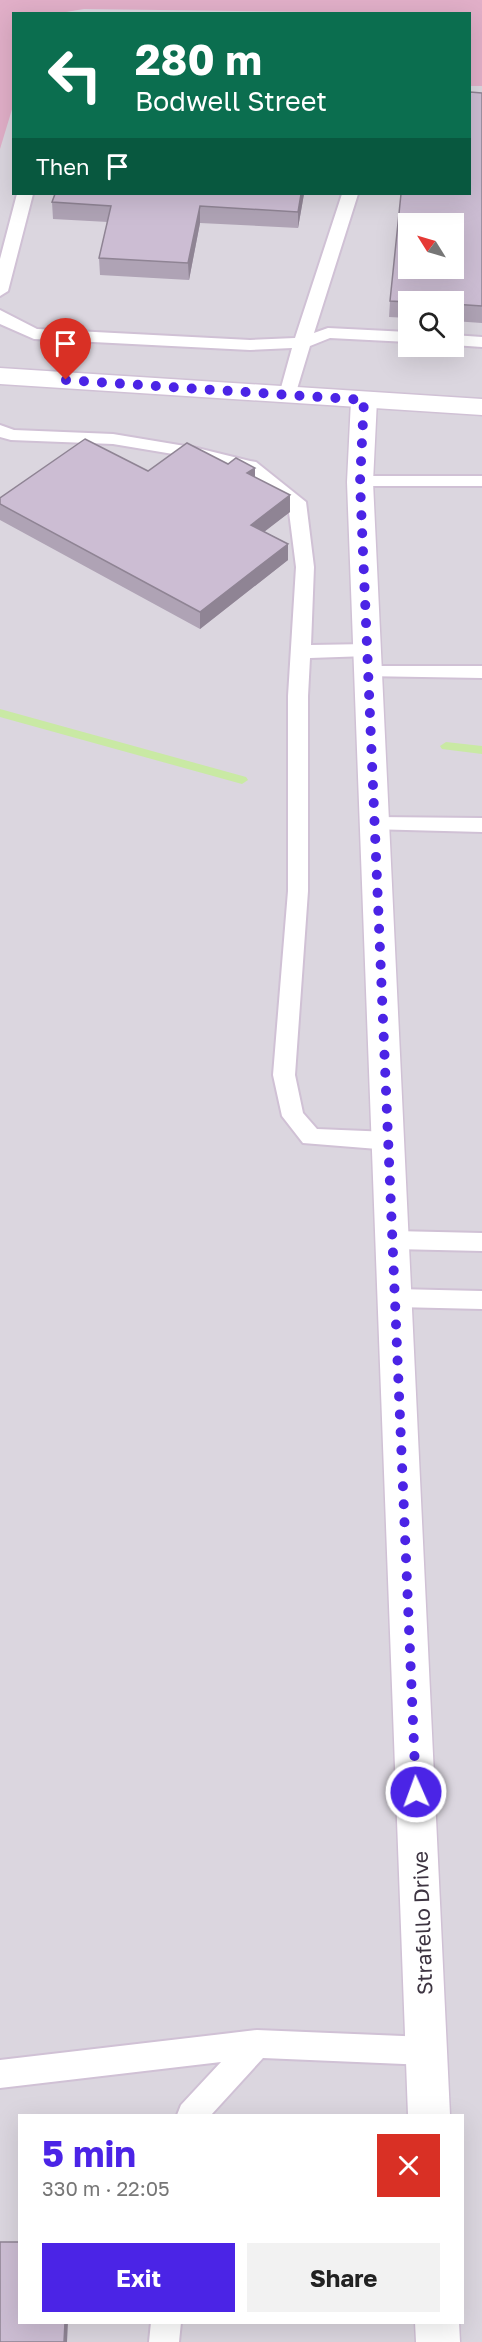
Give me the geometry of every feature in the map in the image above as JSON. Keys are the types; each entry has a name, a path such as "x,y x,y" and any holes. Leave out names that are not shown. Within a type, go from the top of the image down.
{"street":[{"path":"0,376 482,407"},
{"name":"Strafello Drive","path":"364,400 360,482 390,1141 429,2114"},
{"path":"437,2324 438,2342"}],"lane":[{"path":"0,291 26,195"},
{"path":"288,394 350,195"},
{"path":"0,315 2,319 34,334 250,345 302,343 328,333 398,336"},
{"path":"464,341 482,342"},
{"path":"0,430 11,435 114,439 197,453 250,466 297,502 305,567 298,696 298,891 284,1075 293,1116 311,1137 390,1141"},
{"path":"360,482 482,482"},
{"path":"302,652 482,672"},
{"path":"375,824 482,825"},
{"path":"394,1240 482,1242"},
{"path":"396,1298 482,1300"},
{"path":"192,2114 257,2044"},
{"path":"0,2074 257,2044 427,2051"},
{"path":"164,2342 166,2324"}],"shaded area":[{"path":"0,0 464,0 471,12 12,12 12,195 471,195 471,12 482,31 482,2342 0,2342"},
{"path":"0,0 482,0 482,86 471,86 471,12 84,9 66,12 12,12 12,109 0,149"}],"building":[{"path":"471,92 482,93 482,306 464,305 464,291 398,291 398,301 390,301 398,223 398,279 464,279 464,213 399,213 401,195 471,195"},
{"path":"55,195 301,195 298,212 200,206 188,263 99,258 111,206 52,202"},
{"path":"85,439 148,471 187,443 228,464 236,458 255,468 247,473 290,495 251,525 288,544 200,612 0,504 0,498"},
{"path":"0,2242 18,2242 18,2324 65,2324 64,2342 0,2342"}],"waterway":[{"path":"0,713 242,780"},
{"path":"446,746 482,750"}],"route":[{"path":"66,380 364,400 360,482 391,1161 416,1792"}]}
